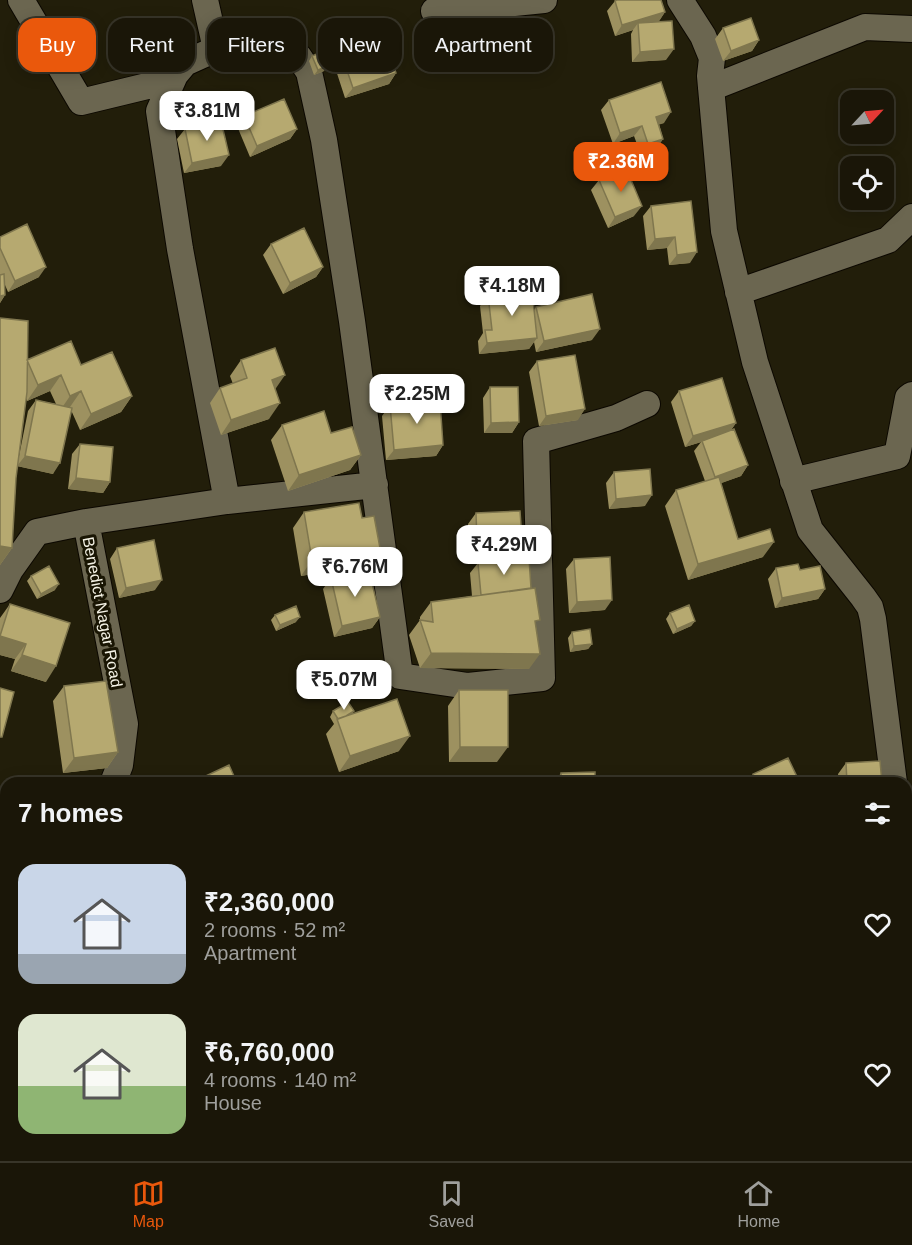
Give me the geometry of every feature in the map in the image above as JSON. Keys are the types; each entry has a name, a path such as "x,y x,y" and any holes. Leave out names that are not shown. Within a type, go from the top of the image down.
{"street":[{"path":"21,0 81,102 172,80"},
{"path":"206,0 210,18"},
{"path":"434,11 544,0"},
{"path":"680,0 703,36 712,58 710,76 724,231 755,362 806,521 814,537 846,574 870,608 893,777"},
{"path":"711,88 865,27 912,29"},
{"path":"207,53 185,63 178,69 159,111 180,249 227,501"},
{"path":"306,68 309,72 324,140 352,321 400,676 468,686 542,678 536,441 616,418 647,404"},
{"path":"738,292 888,240 912,217"},
{"path":"794,482 897,456 908,398 912,395"},
{"path":"86,522 227,501 375,485"},
{"name":"Benedict Nagar Road","path":"0,590 10,570 37,532 86,522 125,724 120,765 115,777"}],"building":[{"path":"661,0 665,12 622,25 615,1"},
{"path":"751,18 759,40 731,51 723,28"},
{"path":"672,21 674,49 640,52 638,23"},
{"path":"318,54 318,70 312,56"},
{"path":"348,72 396,72 396,73 353,88"},
{"path":"661,82 671,112 656,117 663,139 648,144 642,126 620,133 609,100"},
{"path":"284,99 297,129 257,146 244,116"},
{"path":"221,121 229,155 192,163 185,129"},
{"path":"626,168 642,206 615,217 599,180"},
{"path":"691,201 697,252 677,255 675,237 655,239 651,206"},
{"path":"27,224 46,267 15,281 0,248 0,237"},
{"path":"304,228 323,267 290,283 271,244"},
{"path":"4,274 5,295 0,296 0,275"},
{"path":"532,290 537,338 487,343 485,330 492,330 488,295"},
{"path":"592,294 600,329 544,341 536,307"},
{"path":"0,318 28,321 27,392 16,478 12,548 0,546"},
{"path":"71,341 81,365 112,352 132,396 91,414 81,391 70,396 61,375 38,385 27,360"},
{"path":"275,348 285,375 272,380 280,403 231,420 220,388 247,378 241,360"},
{"path":"575,355 585,409 546,416 537,361"},
{"path":"722,378 736,423 693,436 679,391"},
{"path":"490,387 518,387 519,422 491,423"},
{"path":"36,400 72,408 60,463 25,456"},
{"path":"440,401 443,445 394,450 390,405"},
{"path":"324,411 331,433 352,427 361,455 299,475 282,425"},
{"path":"734,429 748,465 715,477 702,441"},
{"path":"80,444 113,447 110,482 76,478"},
{"path":"650,469 652,495 616,499 614,472"},
{"path":"719,477 738,539 770,529 774,542 698,564 676,490"},
{"path":"359,503 362,518 374,516 380,548 312,560 304,512"},
{"path":"520,511 522,539 477,541 476,513"},
{"path":"154,540 162,580 126,588 117,548"},
{"path":"610,557 612,600 577,602 574,559"},
{"path":"529,558 531,588 481,595 478,563"},
{"path":"798,564 800,570 820,566 825,589 782,598 776,568"},
{"path":"49,566 59,584 41,594 31,576"},
{"path":"369,570 380,617 342,626 331,578"},
{"path":"535,588 540,620 535,621 540,654 431,653 420,620 433,622 431,602"},
{"path":"10,604 70,623 56,666 22,655 26,644 0,636"},
{"path":"689,605 695,621 677,629 670,613"},
{"path":"296,606 300,617 280,625 275,615"},
{"path":"590,629 592,644 574,646 572,632"},
{"path":"106,681 118,752 74,758 64,686"},
{"path":"0,688 14,692 2,737 0,737"},
{"path":"459,690 508,690 508,747 460,747"},
{"path":"397,699 410,736 350,756 337,719"},
{"path":"348,702 354,711 338,719 333,711"},
{"path":"788,758 797,777 754,777 753,774"},
{"path":"880,761 881,777 847,777 846,763"},
{"path":"229,765 234,777 204,777"},
{"path":"595,772 595,777 561,777 561,773"}]}
